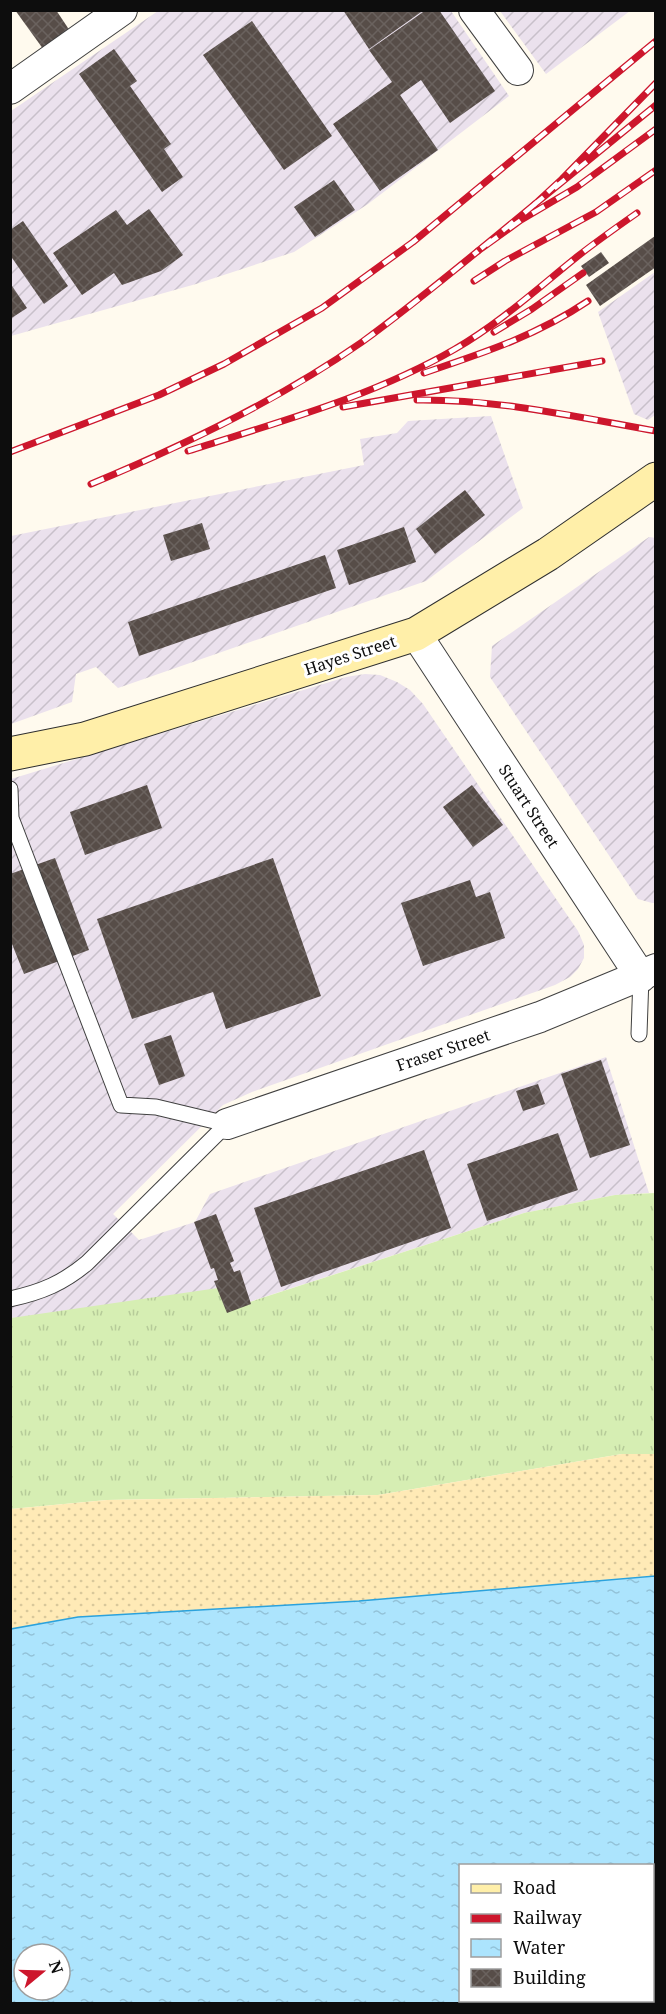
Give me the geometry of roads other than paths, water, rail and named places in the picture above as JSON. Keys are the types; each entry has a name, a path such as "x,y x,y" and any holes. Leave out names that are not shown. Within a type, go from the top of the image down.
{"main road":[{"name":"Hayes Street","path":"10,754 85,739 416,634 548,554 656,479"}],"street":[{"path":"10,89 122,10"},
{"path":"474,10 518,70"},
{"name":"Stuart Street","path":"416,634 648,973"},
{"name":"Fraser Street","path":"227,1124 540,1017 648,973"}],"lane":[{"path":"10,789 11,818 121,1105 156,1107 227,1124"},
{"path":"639,1034 648,973"},
{"path":"10,1299 67,1279 87,1263 227,1124"}],"water":[{"path":"655,1576 655,2003 11,2003 11,1629 78,1617 359,1601"}],"railway":[{"path":"10,452 159,395 224,364 322,308 413,242 656,41"},
{"path":"656,83 535,204 656,105"},
{"path":"535,204 478,251 521,220 577,187 656,129"},
{"path":"474,281 505,261 596,212 656,170"},
{"path":"188,451 358,395 423,366 488,328 585,250 637,213"},
{"path":"91,484 161,454 231,420 298,383 362,342 478,251"},
{"path":"494,332 532,309 583,273"},
{"path":"424,373 529,334 588,301"},
{"path":"343,407 602,361"},
{"path":"417,400 477,402 656,431"}]}
